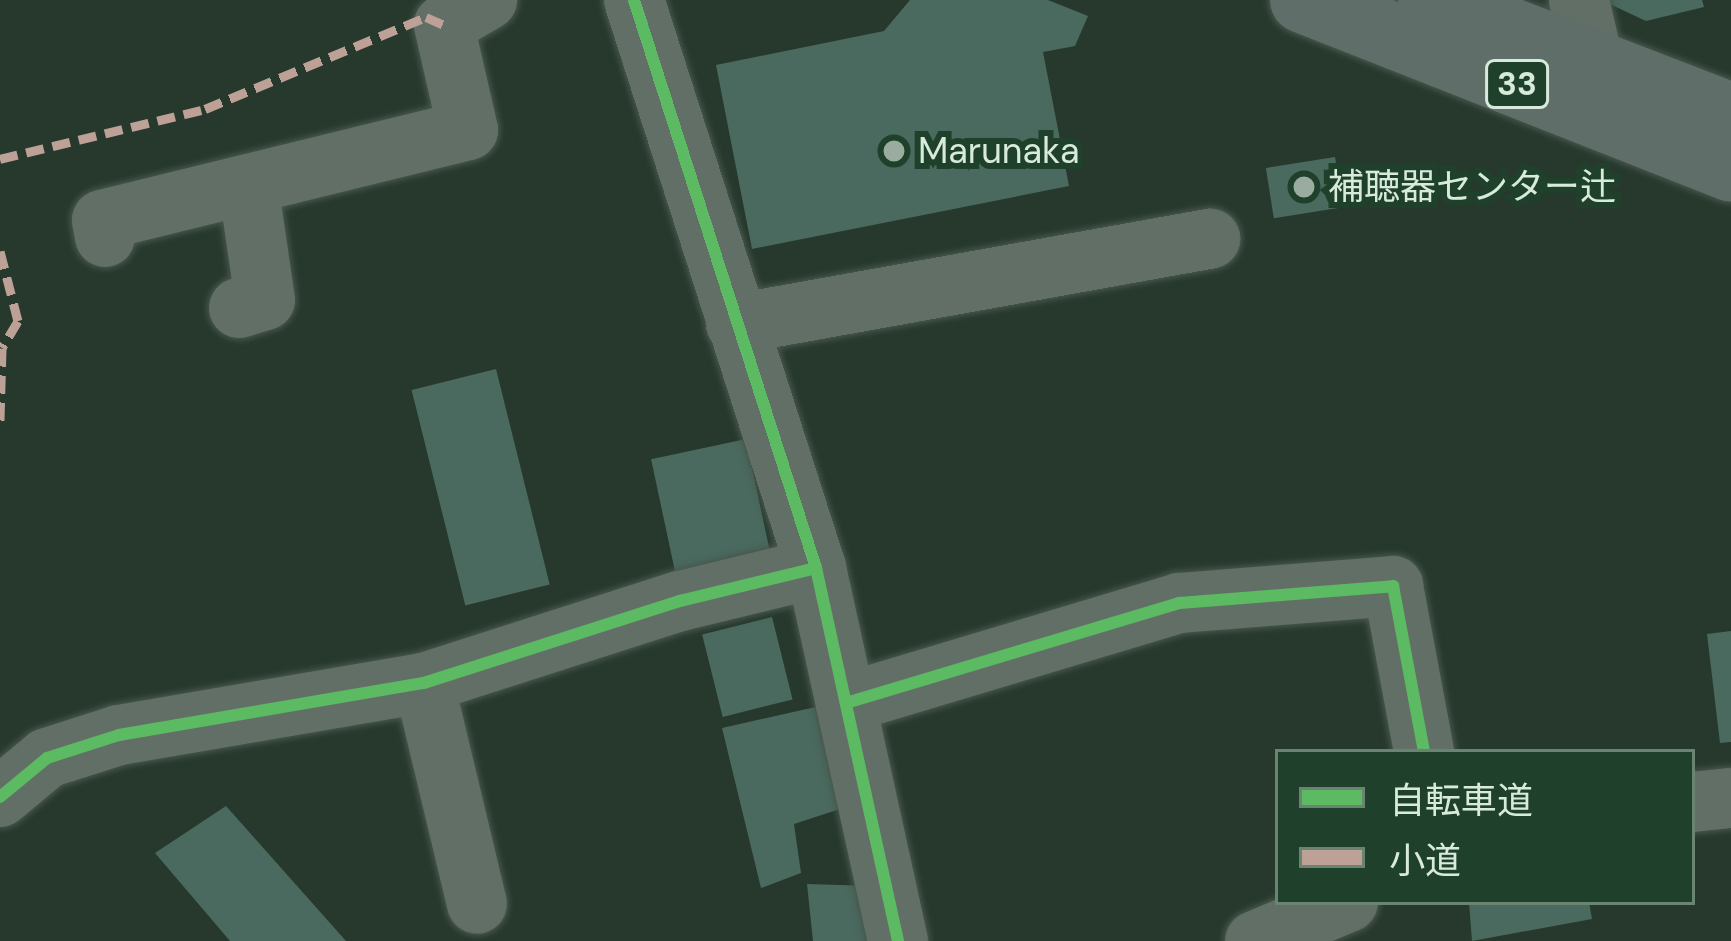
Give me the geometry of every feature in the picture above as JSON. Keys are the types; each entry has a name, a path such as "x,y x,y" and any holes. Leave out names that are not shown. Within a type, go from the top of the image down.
{"main road":[{"name":"33","path":"1303,0 1600,91 1731,116"},
{"name":"33","path":"1431,0 1600,91 1731,169"}],"street":[{"path":"105,237 102,220 467,130 444,25 487,0"},
{"path":"634,0 816,568 898,941"},
{"path":"1579,0 1600,91"},
{"path":"239,308 265,299 248,184"},
{"path":"736,324 1210,239"},
{"path":"0,797 47,758 119,735 424,683 680,602 816,568"},
{"path":"846,703 1179,603 1393,586 1423,749"},
{"path":"424,683 478,904"},
{"path":"1695,802 1731,798"},
{"path":"1255,941 1341,905"}],"building":[{"path":"910,0 1048,0 1088,16 1075,46 1043,52 1069,186 752,249 716,65 884,31"},
{"path":"1601,0 1702,0 1704,7 1646,21"},
{"name":"補聴器センター辻","path":"1335,157 1343,207 1274,218 1266,168"},
{"path":"496,369 550,584 465,605 412,390"},
{"path":"746,439 773,564 678,584 651,459"},
{"path":"772,617 793,699 723,717 702,634"},
{"path":"1731,631 1731,742 1720,743 1707,634"},
{"path":"829,704 846,807 794,824 801,873 761,888 722,728"},
{"path":"226,806 346,941 230,941 155,853"},
{"path":"807,884 872,886 877,941 813,941"},
{"path":"1469,905 1590,905 1592,919 1472,941"}],"marked path":[{"path":"0,159 205,109 426,17 444,25"},
{"path":"0,251 18,321 2,348 0,421"}],"cycle path":[{"path":"634,0 816,568 898,941"},
{"path":"0,797 47,758 119,735 424,683 680,601 816,568"},
{"path":"846,703 1179,603 1393,586 1423,749"}],"place":[{"name":"Marunaka","path":"894,151"},
{"name":"補聴器センター辻","path":"1304,187"}]}
